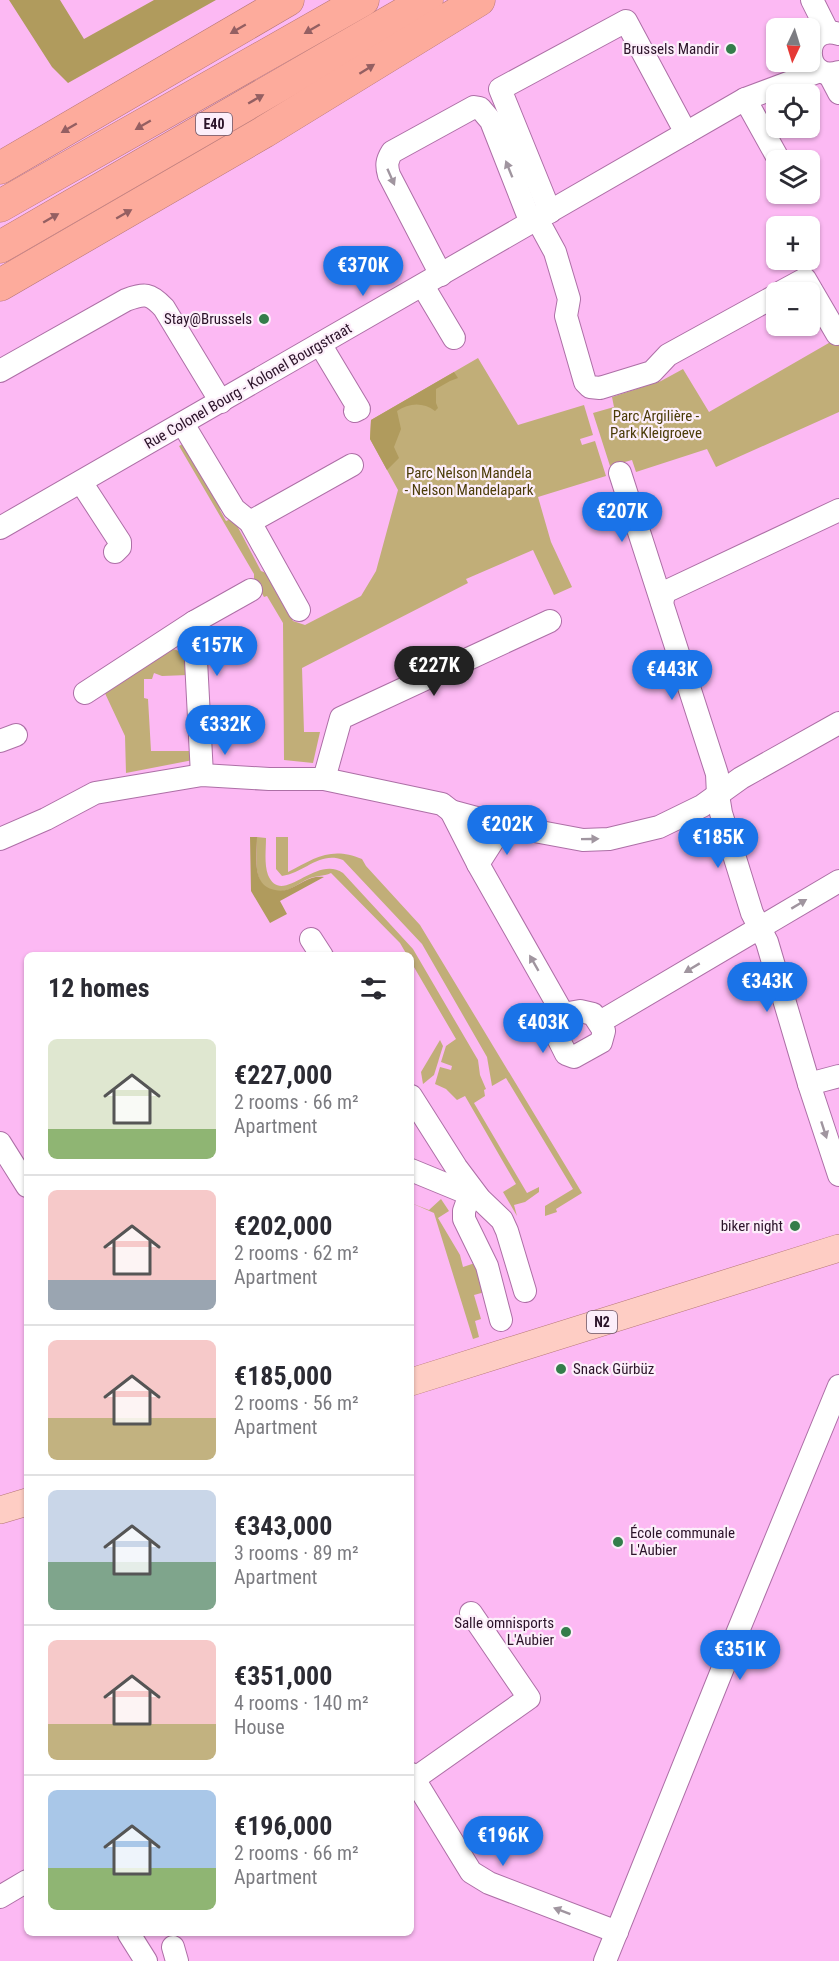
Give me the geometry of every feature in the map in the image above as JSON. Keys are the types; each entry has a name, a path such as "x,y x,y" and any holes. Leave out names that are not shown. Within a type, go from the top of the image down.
{"highway":[{"path":"0,168 288,0"},
{"name":"E40","path":"0,206 363,0"},
{"name":"E40","path":"0,247 427,0"},
{"name":"E40","path":"0,285 264,132 479,0"}],"main road":[{"name":"N2","path":"414,1382 839,1248"},
{"path":"0,1510 24,1503"}],"street":[{"name":"Rue Colonel Bourg - Kolonel Bourgstraat","path":"796,0 806,18"},
{"name":"Rue Colonel Bourg - Kolonel Bourgstraat","path":"812,0 814,18"},
{"path":"539,218 500,89 626,21 686,133"},
{"name":"Rue Colonel Bourg - Kolonel Bourgstraat","path":"820,68 832,78"},
{"name":"Rue Colonel Bourg - Kolonel Bourgstraat","path":"745,99 759,83 779,72"},
{"name":"Rue Colonel Bourg - Kolonel Bourgstraat","path":"0,528 745,99 832,78"},
{"path":"745,99 773,150"},
{"path":"454,338 386,167 387,159 392,152 474,107 480,108 490,121 555,252 569,299 566,316 585,382 590,387 600,388 652,372 668,355 766,301"},
{"path":"0,370 126,300 142,294 154,298 164,309 221,402"},
{"path":"820,305 837,334"},
{"path":"320,344 359,409 355,411"},
{"path":"189,421 220,464"},
{"path":"189,421 234,509 250,522 299,610"},
{"path":"250,522 352,465"},
{"path":"620,473 717,774 717,795 752,913 767,942 839,1175"},
{"path":"81,482 120,542 120,547 115,552"},
{"path":"662,602 665,592 839,510"},
{"path":"662,602 671,605 839,526"},
{"path":"85,693 194,622 251,590"},
{"path":"324,779 341,718 550,621"},
{"path":"194,622 202,775"},
{"path":"0,839 46,819 95,793 202,775 268,779 324,779 442,804 451,811 503,825 583,840 609,839 658,827 702,806 741,778 839,723"},
{"path":"451,811 478,864 563,1014"},
{"path":"478,864 503,825"},
{"path":"600,1022 839,881"},
{"path":"580,1011 593,1014 604,1031 601,1042 574,1058 566,1054 554,1030 563,1014 580,1011"},
{"path":"809,1084 839,1076"},
{"path":"414,1101 475,1196 502,1220 525,1291"},
{"path":"0,1143 24,1181"},
{"path":"414,1171 475,1196"},
{"path":"475,1196 464,1211 464,1219 487,1266 501,1320"},
{"path":"605,1961 839,1386"},
{"path":"414,1775 530,1698 471,1613"},
{"path":"414,1778 471,1872 489,1883 617,1932"},
{"path":"0,1898 24,1883"},
{"path":"130,1936 146,1961"}],"green space":[{"name":"Parc Argilière - Park Kleigroeve","path":"834,340 839,343 839,412 716,467 707,449 636,472 632,460 610,466 593,413 614,407 612,397 661,381 683,369 709,412"},
{"name":"Parc Nelson Mandela - Nelson Mandelapark","path":"478,358 518,425 584,405 593,435 580,439 582,445 595,441 606,476 538,497 551,542 572,587 554,595 533,550 466,579 468,583 302,668 304,732 320,732 313,763 284,760 283,623 267,596 264,597 254,579 254,574 179,446 188,441 226,506 220,510 226,521 233,518 261,571 270,578 293,621 305,625 361,596 376,571 398,490 370,439 371,420"},
{"path":"173,649 184,655 188,675 162,676 154,673 152,679 144,679 144,698 148,699 151,751 192,751 193,760 126,773 125,736 103,689"},
{"path":"257,837 266,838 267,871 274,884 282,886 290,884 321,870 332,869 343,873 413,949 478,1060 480,1075 486,1089 484,1090 485,1096 474,1103 527,1193 539,1187 539,1192 525,1202 514,1205 517,1216 503,1192 516,1184 465,1096 457,1100 446,1089 435,1084 440,1067 451,1070 452,1066 441,1062 446,1046 456,1039 414,967 414,952 405,952 400,943 331,873 311,878 283,891 272,890 260,881 257,865"},
{"path":"276,837 288,837 288,872 324,855 351,855 362,859 420,925 582,1193 556,1209 557,1212 545,1216 545,1206 573,1189 506,1078 492,1086 487,1057 422,944 343,860 327,858 319,860 282,876 276,869"},
{"path":"440,1040 443,1046 434,1075 423,1084 421,1072"},
{"path":"441,1199 449,1211 438,1218 460,1255 463,1267 475,1263 485,1292 474,1295 481,1319 475,1321 479,1337 473,1339 434,1213 414,1204 429,1210"}],"shaded area":[{"path":"9,0 60,0 84,39 154,0 216,0 68,83 52,67"},
{"path":"454,372 458,378 436,389 438,408 435,411 426,406 416,405 406,406 397,411 401,429 394,447 399,458 387,470 370,439 371,420"},
{"path":"250,837 257,837 257,869 262,883 267,887 284,890 310,879 324,877 280,901 287,914 270,923 251,891"}],"place":[{"name":"Brussels Mandir","path":"731,49"},
{"name":"Stay@Brussels","path":"264,319"},
{"name":"biker night","path":"795,1226"},
{"name":"Snack Gürbüz","path":"561,1369"},
{"name":"École communale L'Aubier","path":"618,1542"},
{"name":"Salle omnisports L'Aubier","path":"566,1632"}]}
